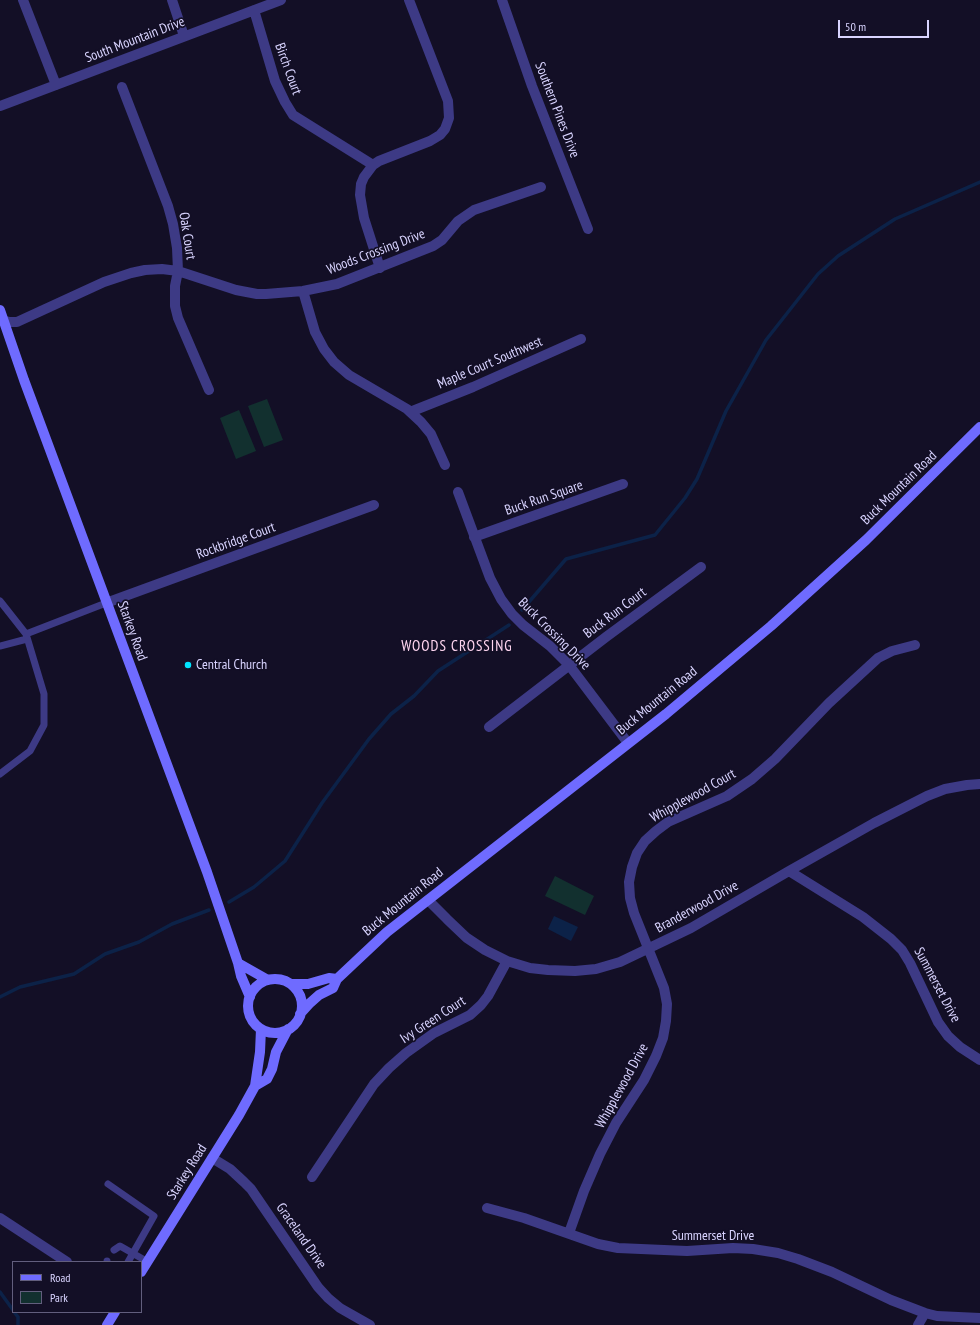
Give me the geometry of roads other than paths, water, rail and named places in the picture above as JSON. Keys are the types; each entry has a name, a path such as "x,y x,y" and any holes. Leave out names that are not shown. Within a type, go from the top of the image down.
{"main road":[{"name":"Starkey Road","path":"0,310 2,320 106,603 207,872 241,976 250,997"},
{"name":"Buck Mountain Road","path":"300,1014 319,995 333,988 337,979 387,932 666,714 776,621 866,540 980,427"},
{"path":"238,963 268,980"},
{"path":"291,984 308,984 329,978 337,979"},
{"path":"276,979 284,980 291,984 297,990 301,998 302,1006 300,1014 293,1026 288,1030 270,1032 262,1029 254,1023 248,1006 250,997 260,983 276,979"},
{"name":"Starkey Road","path":"142,1271 255,1086 262,1029"},
{"name":"Starkey Road","path":"255,1086 267,1079 272,1068 276,1052 288,1030"},
{"path":"107,1325 114,1313"}],"street":[{"path":"23,0 56,85"},
{"path":"172,0 184,36"},
{"name":"South Mountain Drive","path":"0,106 281,0"},
{"path":"380,268 364,218 360,195 361,184 364,177 373,165 435,138 445,129 449,118 448,101 409,0"},
{"name":"Southern Pines Drive","path":"502,0 532,86 588,230"},
{"name":"Birch Court","path":"254,10 275,81 285,102 294,115 373,165"},
{"name":"Oak Court","path":"122,87 168,206 177,248 178,271 175,286 175,306 178,318 209,390"},
{"name":"Woods Crossing Drive","path":"2,320 17,322 104,282 145,270 156,269 178,271 236,290 257,294 303,291 337,284 432,246 442,240 458,221 467,214 541,187"},
{"path":"303,291 315,332 324,349 334,362 348,375 410,412 421,422 431,434 445,465"},
{"name":"Maple Court Southwest","path":"410,412 473,387 581,339"},
{"name":"Buck Run Square","path":"474,537 623,484"},
{"name":"Buck Crossing Drive","path":"458,492 490,578 501,599 512,614 523,625 550,646 569,665 628,743"},
{"name":"Rockbridge Court","path":"106,603 374,505"},
{"name":"Buck Run Court","path":"489,727 569,665 701,567"},
{"name":"Whipplewood Court","path":"649,949 634,913 630,898 629,882 637,853 645,841 656,830 668,822 727,796 752,779 775,759 829,703 878,658 892,651 915,645"},
{"name":"Branderwood Drive","path":"428,900 467,938 485,950 507,961 530,968 548,970 575,971 596,969 620,962 691,928 874,823 927,796 944,789 980,784"},
{"name":"Summerset Drive","path":"789,871 863,917 891,939 902,950 910,962 938,1022 944,1031 960,1048 980,1060"},
{"name":"Whipplewood Drive","path":"570,1233 584,1191 600,1154 616,1123 644,1080 663,1038 666,1021 664,988 649,949"},
{"name":"Ivy Green Court","path":"312,1177 374,1084 406,1053 434,1033 470,1015 481,1005 488,996 507,961"},
{"name":"Graceland Drive","path":"212,1158 230,1169 251,1190 318,1287 328,1298 340,1308 370,1325"},
{"name":"Summerset Drive","path":"487,1208 524,1218 598,1244 618,1248 688,1251 733,1248 753,1249 778,1253 832,1272 891,1300 925,1313 937,1316 980,1318"},
{"path":"0,1218 61,1260"},
{"path":"918,1325 925,1313"}],"lane":[{"path":"0,601 27,637 44,694 44,725 30,751 0,774"},
{"path":"0,646 27,637 106,603"},
{"path":"108,1184 154,1216 129,1261"},
{"path":"114,1250 120,1246 148,1262"}],"water":[{"path":"554,916 578,927 571,941 548,929"}],"waterway":[{"path":"522,610 566,559 655,535 685,498 697,479 726,411 766,340 818,274 838,256 895,219 980,182"},
{"path":"229,902 254,887 285,861 322,803 369,739 391,714 414,696 438,671 509,625"},
{"path":"0,997 20,987 74,974 105,954 139,942 172,924 209,910"},
{"path":"0,1292 12,1309"},
{"path":"15,1313 18,1317 18,1325"}],"place":[{"name":"Central Church","path":"188,665"}],"district":[{"name":"WOODS CROSSING","path":"457,647"}]}
